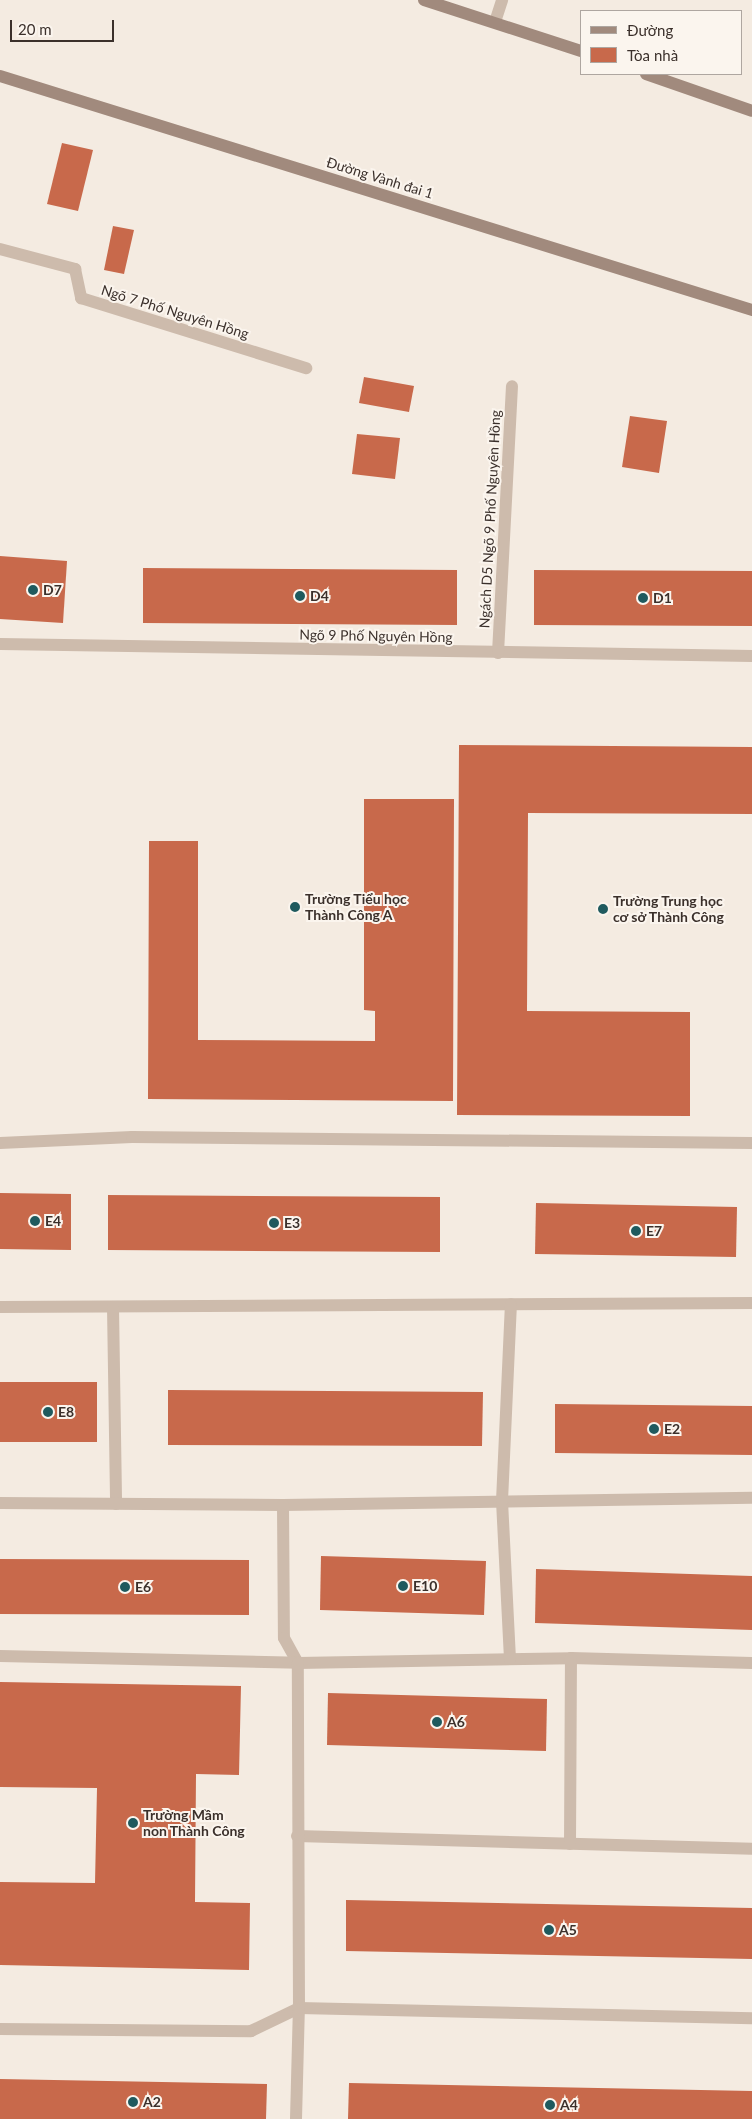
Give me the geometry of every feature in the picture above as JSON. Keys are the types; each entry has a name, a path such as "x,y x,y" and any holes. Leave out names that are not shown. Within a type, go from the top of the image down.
{"street":[{"path":"424,0 580,51"},
{"path":"495,22 502,0"},
{"path":"649,75 752,111"},
{"name":"Đường Vành đai 1","path":"0,76 752,310"},
{"name":"Ngõ 7 Phố Nguyên Hồng","path":"0,249 76,269 81,298 306,368"},
{"name":"Ngách D5 Ngõ 9 Phố Nguyên Hồng","path":"498,653 512,386"},
{"name":"Ngõ 9 Phố Nguyên Hồng","path":"0,644 752,656"},
{"path":"0,1142 142,1137 752,1143"},
{"path":"0,1307 752,1303"},
{"path":"510,1659 502,1501 511,1304"},
{"path":"113,1307 116,1504"},
{"path":"0,1503 283,1504 752,1498"},
{"path":"283,1504 284,1638 298,1662 297,1836 299,2008 296,2119"},
{"path":"0,1656 298,1662 571,1658 752,1663"},
{"path":"570,1844 571,1658"},
{"path":"297,1836 752,1849"},
{"path":"0,2029 250,2031 299,2008 752,2018"}],"building":[{"path":"62,143 93,150 78,211 47,204"},
{"path":"113,226 134,230 124,274 104,270"},
{"path":"364,377 414,386 409,412 359,403"},
{"path":"630,416 667,421 659,473 622,467"},
{"path":"357,434 400,438 395,479 352,474"},
{"name":"D7","path":"0,556 67,561 63,623 0,619"},
{"name":"D4","path":"143,568 457,570 457,625 143,623"},
{"name":"D1","path":"534,570 752,571 752,626 534,625"},
{"path":"459,745 752,747 752,814 528,813 527,1011 690,1012 690,1116 457,1115"},
{"path":"364,799 454,799 453,1101 148,1099 149,841 198,841 198,1040 375,1041 375,1011 364,1010"},
{"name":"E4","path":"0,1193 71,1194 71,1250 0,1249"},
{"name":"E3","path":"108,1195 440,1197 440,1252 108,1250"},
{"name":"E7","path":"536,1203 737,1207 736,1257 535,1254"},
{"name":"E8","path":"0,1382 97,1382 97,1442 0,1442"},
{"path":"168,1390 483,1392 482,1446 168,1445"},
{"name":"E2","path":"555,1404 752,1406 752,1455 555,1453"},
{"name":"E10","path":"321,1556 486,1561 484,1615 320,1610"},
{"name":"E6","path":"0,1559 249,1560 249,1615 0,1614"},
{"path":"536,1569 752,1576 752,1630 535,1623"},
{"name":"Trường Mầm non Thành Công","path":"0,1682 241,1686 239,1775 196,1774 195,1902 250,1903 249,1970 0,1965 0,1882 95,1883 97,1788 0,1787"},
{"name":"A6","path":"328,1693 547,1699 546,1751 327,1745"},
{"name":"A5","path":"346,1900 752,1908 752,1959 346,1951"},
{"name":"A2","path":"0,2079 267,2084 266,2119 0,2119"},
{"name":"A4","path":"349,2083 752,2091 752,2119 348,2119"}],"place":[{"name":"D7","path":"33,590"},
{"name":"D4","path":"300,596"},
{"name":"D1","path":"643,598"},
{"name":"Trường Tiểu học Thành Công A","path":"295,907"},
{"name":"Trường Trung học cơ sở Thành Công","path":"603,909"},
{"name":"E4","path":"35,1221"},
{"name":"E3","path":"274,1223"},
{"name":"E7","path":"636,1231"},
{"name":"E8","path":"48,1412"},
{"name":"E2","path":"654,1429"},
{"name":"E10","path":"403,1586"},
{"name":"E6","path":"125,1587"},
{"name":"A6","path":"437,1722"},
{"name":"Trường Mầm non Thành Công","path":"133,1823"},
{"name":"A5","path":"549,1930"},
{"name":"A2","path":"133,2102"},
{"name":"A4","path":"550,2105"}]}
